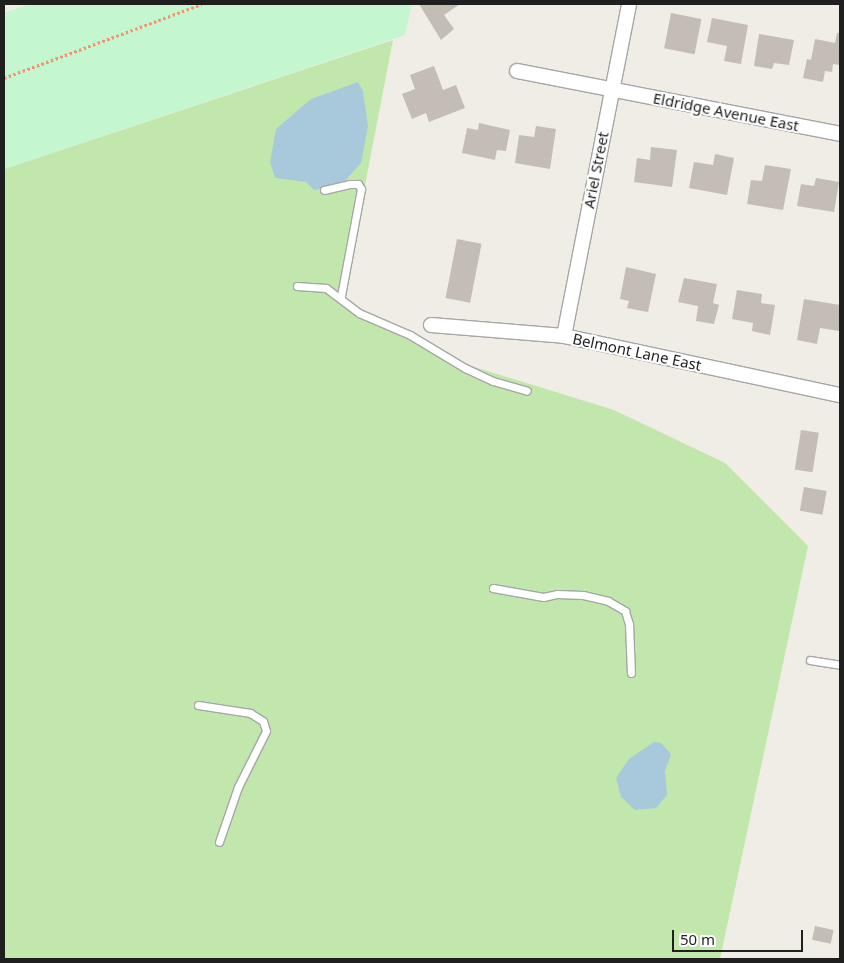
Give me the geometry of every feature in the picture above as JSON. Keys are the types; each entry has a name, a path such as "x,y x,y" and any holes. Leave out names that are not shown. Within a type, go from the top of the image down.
{"street":[{"name":"Ariel Street","path":"564,336 629,4"},
{"name":"Eldridge Avenue East","path":"517,71 840,134"},
{"name":"Belmont Lane East","path":"431,325 564,336 840,395"}],"lane":[{"path":"324,190 348,184 358,184 361,189 341,296"},
{"path":"297,286 326,288 341,296 359,312 410,335 465,368 493,381 527,391"},
{"path":"493,588 542,597 557,594 583,595 608,601 625,612 629,624 631,673"},
{"path":"810,660 840,665"},
{"path":"198,706 250,714 263,721 266,731 238,787 219,842"}],"path":[{"path":"4,78 202,4"}],"green space":[{"path":"30,4 412,4 405,35 4,169 4,13"},
{"path":"393,40 343,299 468,365 614,410 725,463 808,546 720,959 4,959 4,169"}],"water":[{"path":"358,82 363,91 368,126 361,163 343,183 314,190 306,182 275,178 270,162 276,129 311,99"},
{"path":"654,742 661,743 671,754 665,771 667,795 656,808 635,810 621,797 616,778 629,759"}],"building":[{"path":"419,4 460,4 444,15 454,29 441,40"},
{"path":"671,13 701,19 695,54 664,48"},
{"path":"712,18 748,25 741,64 724,61 727,46 707,42"},
{"path":"837,33 840,33 840,65 833,64 832,72 825,71 823,82 803,78 807,59 811,60 815,39 835,43"},
{"path":"759,34 794,40 789,65 774,63 772,69 754,66"},
{"path":"434,66 443,90 456,85 465,108 429,122 426,113 412,119 402,94 415,89 410,75"},
{"path":"479,123 510,130 506,151 497,150 495,160 462,153 467,128 478,130"},
{"path":"536,126 556,129 550,169 515,163 519,135 534,137"},
{"path":"651,147 677,150 672,187 634,182 637,158 650,160"},
{"path":"715,154 734,158 727,195 689,188 694,162 713,165"},
{"path":"765,165 791,169 783,210 747,204 751,180 762,181"},
{"path":"816,178 839,182 834,212 797,206 801,184 814,186"},
{"path":"457,239 482,244 470,303 446,298"},
{"path":"626,267 656,274 648,312 627,308 629,301 620,299"},
{"path":"684,278 717,284 713,303 719,305 714,324 696,321 698,306 678,302"},
{"path":"737,290 762,294 761,303 775,305 770,335 752,331 753,323 732,319"},
{"path":"804,299 840,305 839,331 820,328 817,344 797,340"},
{"path":"801,430 819,433 813,472 795,470"},
{"path":"804,487 827,491 822,515 800,511"},
{"path":"815,926 834,930 831,944 812,940"}]}
